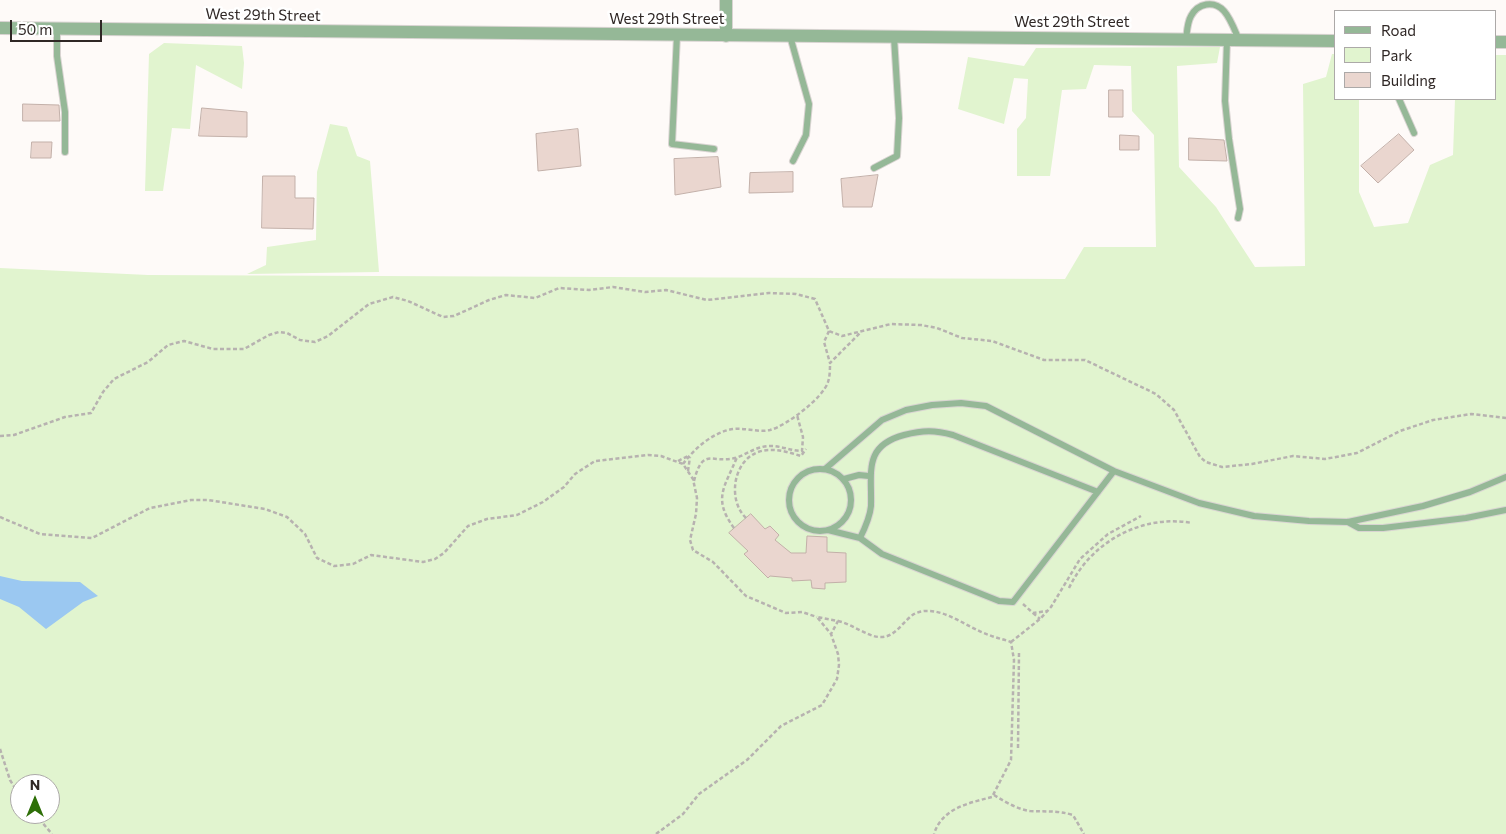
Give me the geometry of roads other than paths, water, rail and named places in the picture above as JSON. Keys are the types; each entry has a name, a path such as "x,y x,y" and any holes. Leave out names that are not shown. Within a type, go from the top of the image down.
{"street":[{"path":"726,0 726,36"},
{"name":"West 29th Street","path":"0,28 1334,41"}],"lane":[{"path":"1186,40 1191,16 1197,8 1211,4 1220,7 1225,12 1233,40 1225,101 1240,209 1238,218"},
{"path":"57,28 57,56 65,112 65,152"},
{"path":"677,35 672,144 714,149"},
{"path":"790,36 809,104 806,134 793,161"},
{"path":"874,168 897,156 899,118 894,37"},
{"path":"1399,100 1414,133"},
{"path":"825,469 882,420 906,410 932,405 961,403 986,406 1114,471 1199,503 1254,516 1308,521 1348,522 1423,506 1470,492 1506,477"},
{"path":"860,538 871,508 869,476 873,456 883,445 897,437 933,429 953,435 1098,492"},
{"path":"828,530 838,525 850,509 849,488 844,479 825,469 815,469 797,478 792,486 789,501 793,516 800,523 818,531 828,530 860,538 882,554 998,601 1013,602 1114,471"},
{"path":"844,479 859,475 869,476"},
{"path":"1348,522 1359,528 1383,528 1466,518 1506,510"}],"water":[{"path":"0,576 22,581 80,582 98,596 83,602 46,629 19,607 0,599"}]}
